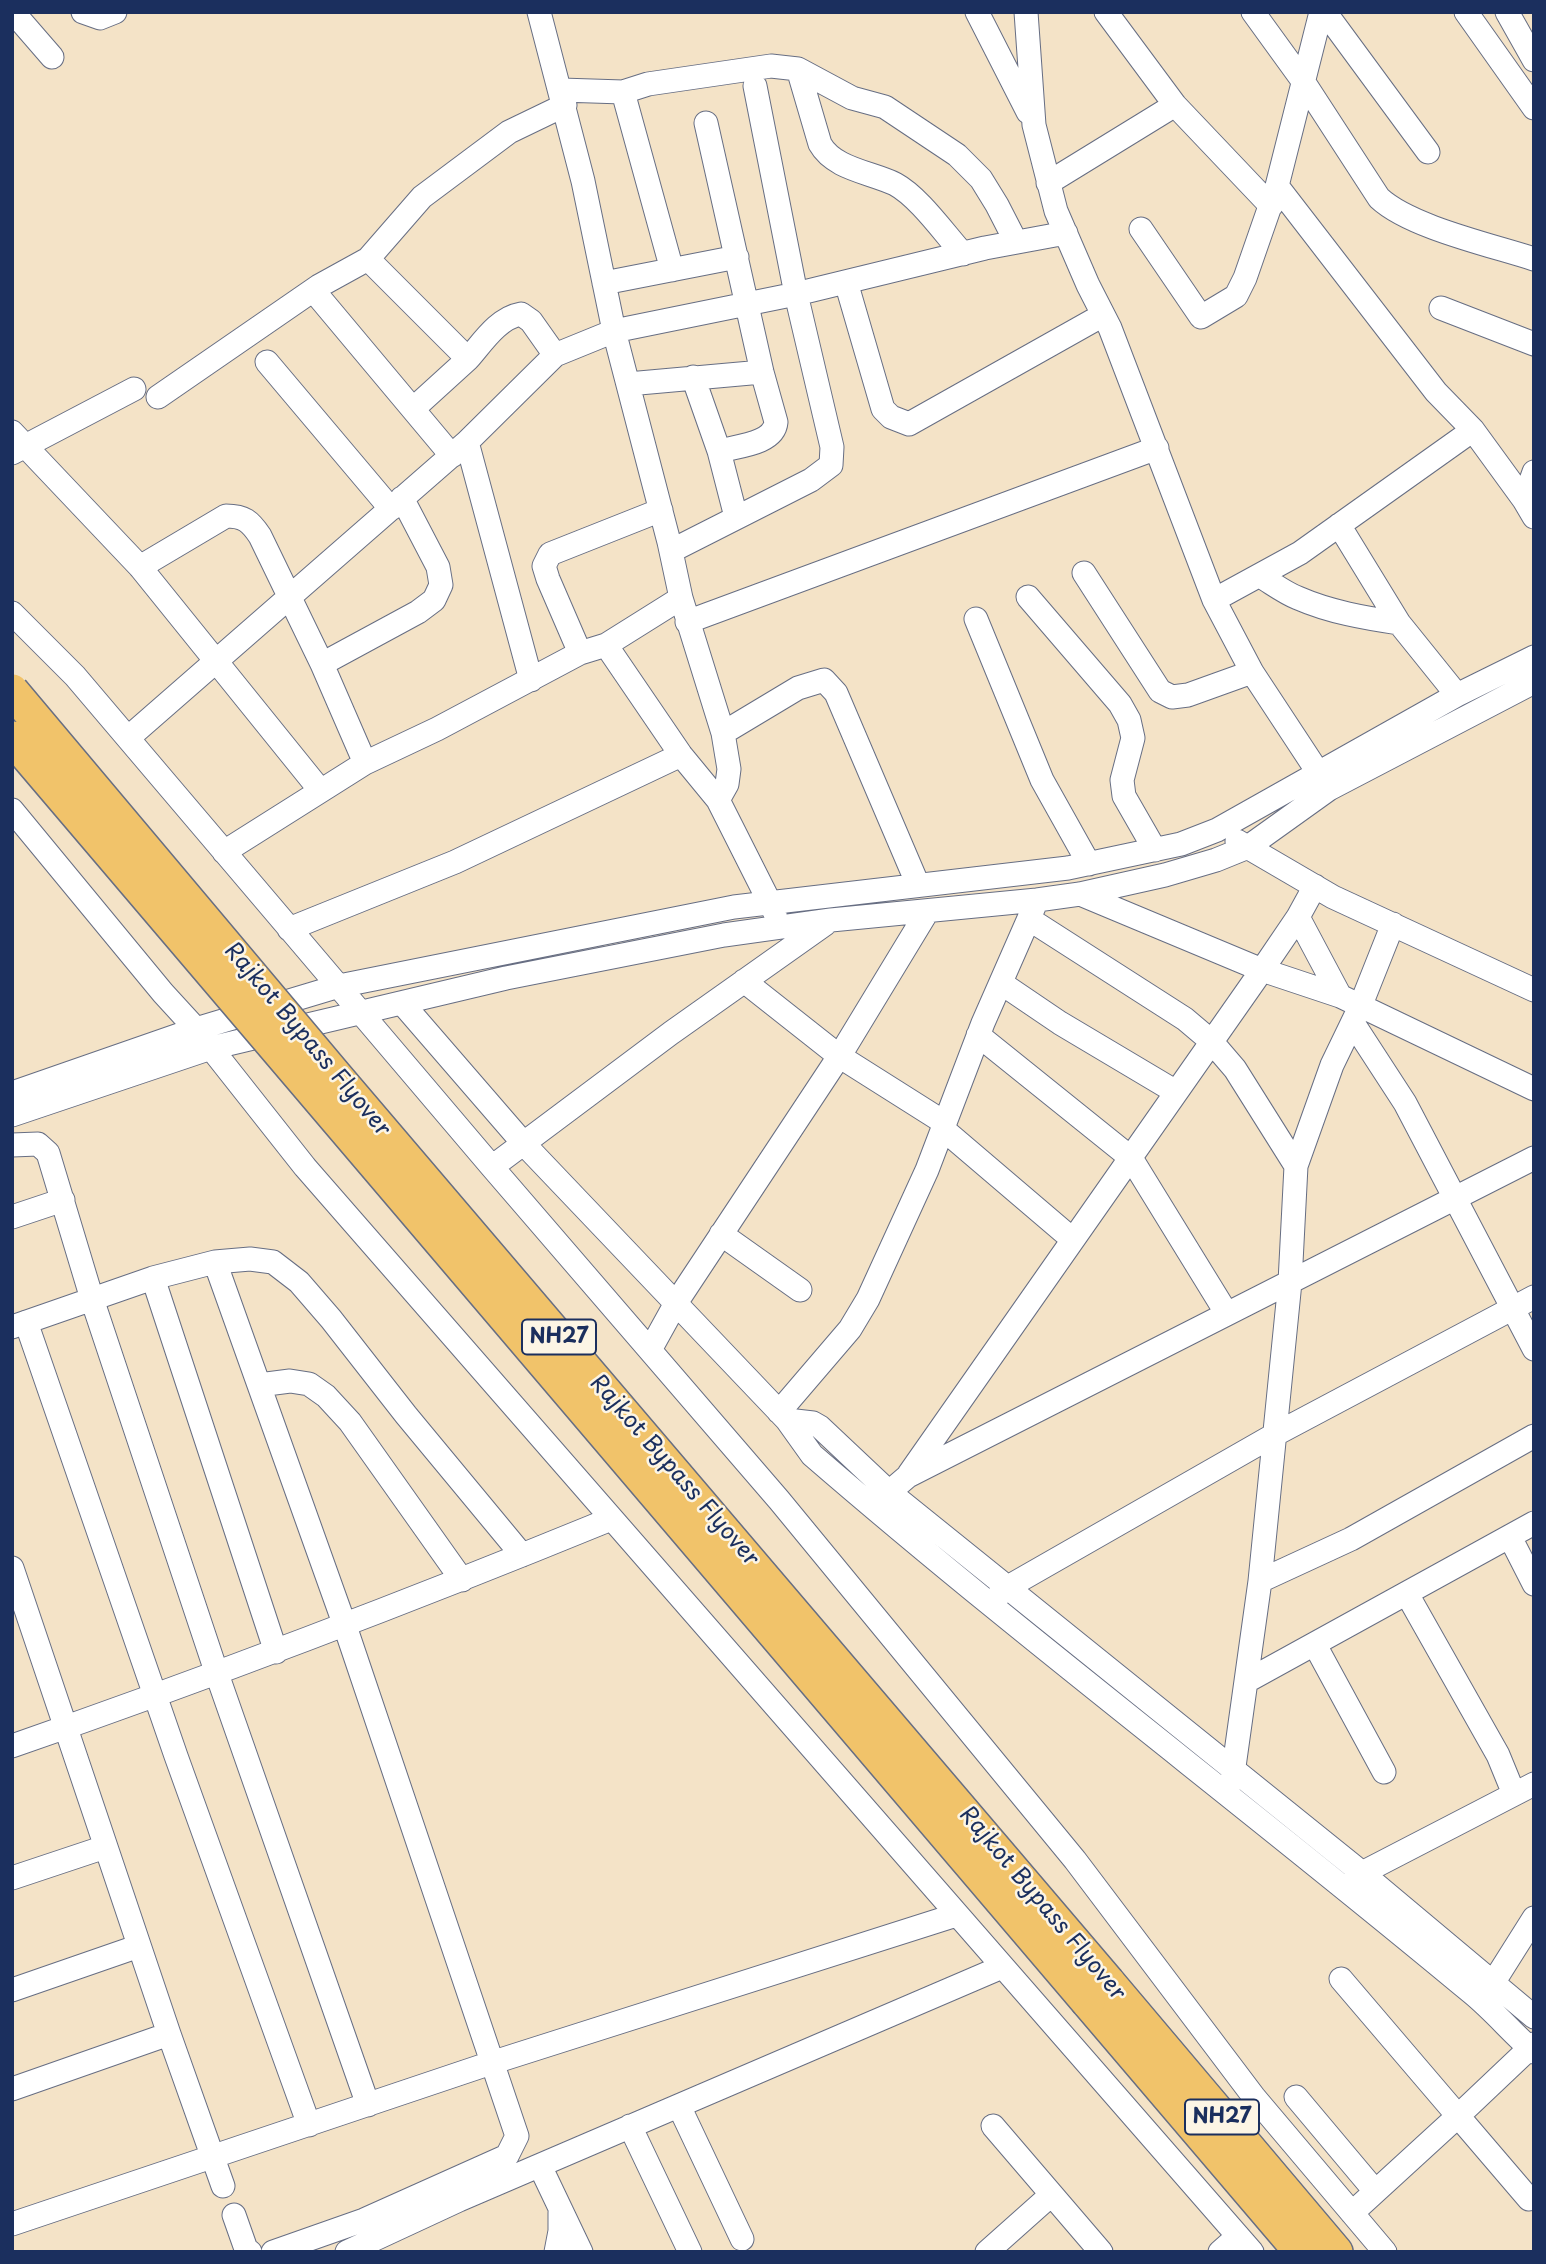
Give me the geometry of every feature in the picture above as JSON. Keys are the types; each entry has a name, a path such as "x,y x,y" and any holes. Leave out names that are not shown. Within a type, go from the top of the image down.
{"highway":[{"name":"Rajkot Bypass Flyover","path":"12,691 328,1066 1098,1992 1301,2252"},
{"name":"Rajkot Bypass Flyover","path":"12,737 1098,1992 1336,2252"}],"street":[{"path":"13,12 52,57"},
{"path":"83,12 100,18 115,12"},
{"path":"539,12 561,90 614,331 687,622 723,733 729,769 727,784 718,800"},
{"path":"977,12 1034,125"},
{"path":"1026,12 1034,125 1056,211 1103,315 1214,600 1252,672 1324,781"},
{"path":"1106,12 1175,105 1274,196 1436,392 1472,430 1529,509"},
{"path":"1254,12 1303,81 1379,198 1392,209 1414,220 1534,259"},
{"path":"1141,229 1201,317 1236,296 1274,196 1323,12"},
{"path":"1323,12 1428,152"},
{"path":"1466,12 1534,108"},
{"path":"1507,12 1534,60"},
{"path":"158,397 313,290 369,259 422,197 561,90 623,92 648,85 771,66 798,69 852,98 885,107 957,155 981,178 1016,242"},
{"path":"798,69 825,153 906,191 963,254"},
{"path":"671,551 811,480 831,465 832,447 796,294 755,86"},
{"path":"623,92 672,270"},
{"path":"1048,183 1175,105"},
{"path":"706,122 762,372 776,422 775,430 759,440 719,451"},
{"path":"128,738 460,449 555,355 614,331 796,294 1016,242 1066,233"},
{"path":"604,283 737,257"},
{"path":"369,259 468,359"},
{"path":"846,282 883,409 891,417 909,424 1103,315"},
{"path":"313,290 413,409 460,449 531,680"},
{"path":"1441,308 1534,344"},
{"path":"413,409 468,359 509,316 521,314 531,321 555,355"},
{"path":"267,362 396,503 438,567 441,584 434,600 418,612 322,664"},
{"path":"628,384 762,372"},
{"path":"693,377 719,451 736,517"},
{"path":"134,389 17,444 139,568 320,790"},
{"path":"1214,600 1300,553 1472,430"},
{"path":"687,622 1157,448"},
{"path":"1529,509 1534,472"},
{"path":"580,653 544,566 550,554 661,510"},
{"path":"139,568 226,516 241,516 251,523 260,536 322,664 365,763"},
{"path":"1339,526 1399,623 1457,695"},
{"path":"1084,573 1160,691 1172,697 1188,695 1252,672"},
{"path":"1260,576 1296,598 1356,616 1399,623"},
{"path":"1028,597 1120,704 1129,720 1133,738 1122,780 1125,796 1155,850"},
{"path":"224,852 365,763 437,729 580,653 607,645 681,598"},
{"path":"12,613 75,676 779,1500 1075,1860 1254,2097 1385,2252"},
{"path":"976,619 1042,780 1089,864"},
{"path":"607,645 681,755 718,800 784,927"},
{"path":"1418,729 1457,695 1534,657"},
{"path":"723,733 799,688 824,680 836,693 918,885"},
{"path":"12,1093 196,1029 339,986 769,902 1068,868 1181,845 1324,781 1418,729 1534,682"},
{"path":"289,929 456,862 681,755"},
{"path":"12,1115 211,1048 520,975 724,935 831,920 928,912 1033,910 1080,894 1216,860 1248,847 1324,781"},
{"path":"12,810 163,993 196,1029 305,1167 1245,2244 1220,2252"},
{"path":"1217,830 1315,886 1534,990"},
{"path":"908,1476 1262,970 1298,917 1315,886"},
{"path":"1080,894 1534,1089"},
{"path":"783,1415 850,1329 868,1299 927,1170 978,1035 1033,910"},
{"path":"1033,910 1116,973 1185,1019 1211,1041 1235,1069 1296,1166"},
{"path":"650,1350 676,1303 839,1055 928,912"},
{"path":"1298,917 1405,1103 1534,1349"},
{"path":"492,1167 831,920"},
{"path":"1229,1797 1260,1581 1290,1282 1296,1166 1351,1009 1393,924"},
{"path":"744,981 839,1055 944,1126 1072,1239"},
{"path":"1000,983 1060,1023 1176,1092"},
{"path":"401,1003 524,1144 783,1415 812,1455 1045,1651 1229,1797 1354,1881 1493,1983 1534,2017"},
{"path":"978,1035 1131,1157 1227,1314"},
{"path":"12,1144 38,1144 48,1153 92,1299 217,1674 368,2105"},
{"path":"872,1507 908,1476 1534,1158"},
{"path":"12,1217 63,1200"},
{"path":"721,1234 800,1290"},
{"path":"309,2125 156,1696 19,1325 153,1278 215,1262 250,1259 273,1262 299,1282 522,1555"},
{"path":"215,1262 345,1626 517,2136 506,2156 365,2220 273,2252"},
{"path":"153,1278 276,1653"},
{"path":"990,1604 1008,1587 1274,1435 1534,1297"},
{"path":"259,1385 290,1381 309,1384 326,1396 351,1422 462,1580"},
{"path":"783,1415 820,1427 889,1492 1233,1770 1532,2048 1352,2213"},
{"path":"1260,1581 1351,1539 1534,1436"},
{"path":"12,1745 276,1653 611,1520"},
{"path":"1247,1681 1534,1523"},
{"path":"1510,1537 1534,1584"},
{"path":"12,1568 22,1630 65,1727 223,2186"},
{"path":"1354,1881 1524,1789 1498,1755 1407,1594"},
{"path":"1315,1645 1384,1772"},
{"path":"12,1878 105,1847"},
{"path":"12,2224 491,2063 956,1915"},
{"path":"1493,1983 1531,1927"},
{"path":"12,1990 139,1946"},
{"path":"347,2252 459,2200 1002,1967"},
{"path":"1341,1979 1529,2199"},
{"path":"12,2089 169,2034"},
{"path":"1296,2096 1375,2191"},
{"path":"680,2106 742,2239"},
{"path":"630,2126 690,2252"},
{"path":"993,2126 1101,2252"},
{"path":"540,2166 581,2252"},
{"path":"987,2252 1051,2194"},
{"path":"556,2252 560,2231 560,2207"},
{"path":"234,2215 246,2249 250,2252"}]}
